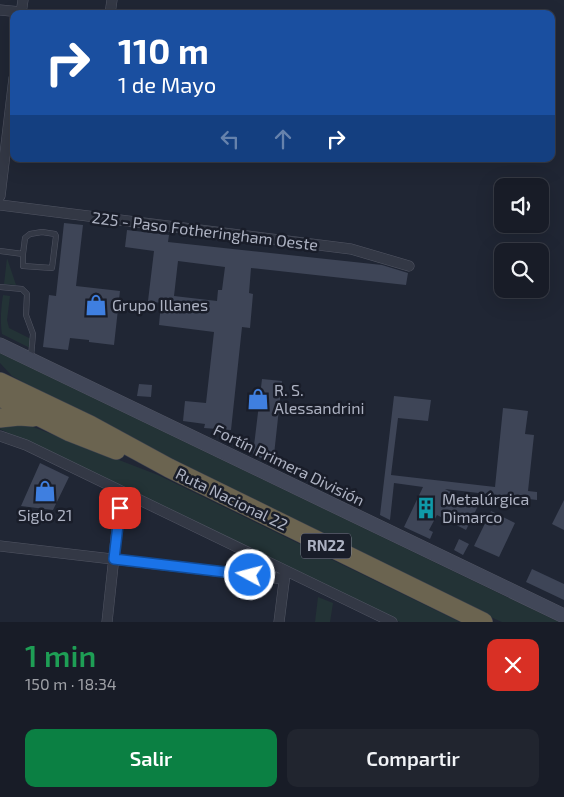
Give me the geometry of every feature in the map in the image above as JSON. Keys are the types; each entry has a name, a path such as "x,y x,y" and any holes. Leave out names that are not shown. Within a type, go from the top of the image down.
{"highway":[{"path":"0,369 11,380 38,400"},
{"name":"Ruta Nacional 22","path":"0,382 90,425 169,468 482,622"},
{"name":"Ruta Nacional 22","path":"0,397 80,437 169,468"},
{"path":"0,418 19,416 44,420"}],"street":[{"path":"0,196 10,136"},
{"name":"225 - Paso Fotheringham Oeste","path":"0,205 351,249 408,266"},
{"name":"Fortín Primera División","path":"0,345 564,616"},
{"path":"0,436 26,445 257,557 284,574 392,622"},
{"path":"107,622 121,491"},
{"path":"0,546 250,575 284,574"},
{"path":"250,575 261,568 261,562 257,557"},
{"path":"279,622 284,574"}],"lane":[{"path":"42,232 56,235 51,269 23,266 23,254 24,240 30,234 42,232"},
{"path":"0,251 23,254"},
{"path":"0,287 22,289 27,294 26,315 33,334 31,360"}],"shaded area":[{"path":"7,258 16,285 4,284"},
{"path":"3,295 10,296 7,320 9,328 31,339 30,348 2,334"},
{"path":"0,353 559,622 502,622 495,619 149,451 12,376 0,363"},
{"path":"0,425 28,425 158,475 460,622 400,622 0,429"},
{"path":"318,597 333,603 330,622 315,622"}],"building":[{"path":"64,223 83,225 76,286 120,291 114,345 70,338 68,350 43,347 49,295 56,296"},
{"path":"127,230 169,235 168,242 382,265 408,273 406,285 251,268 249,293 253,294 250,328 242,327 231,430 204,428 205,424 183,421 185,401 206,403 214,332 159,325 161,303 148,301 154,251 125,247","holes":["178,261 225,267 222,290 218,290 217,301 174,296"]},
{"path":"262,379 282,381 273,464 253,454"},
{"path":"139,384 152,385 151,397 137,396"},
{"path":"394,396 431,400 428,421 398,418 391,475 495,487 503,408 528,411 525,434 534,435 528,491 537,492 537,500 445,489 478,506 466,530 437,515 429,530 433,532 430,539 404,527 423,487 394,483 390,520 380,515"},
{"name":"Siglo 21","path":"40,463 69,477 53,510 21,506"},
{"path":"564,500 564,530 552,524"},
{"path":"491,511 515,523 499,557 474,546"},
{"path":"459,539 469,544 463,555 454,550"},
{"path":"532,569 564,584 564,600 526,582"}],"place":[{"name":"Grupo Illanes","path":"96,305"},
{"name":"R. S. Alessandrini","path":"258,399"},
{"name":"Siglo 21","path":"45,491"},
{"name":"Metalúrgica Dimarco","path":"426,508"}],"route":[{"path":"120,508 114,559 250,575"}]}
